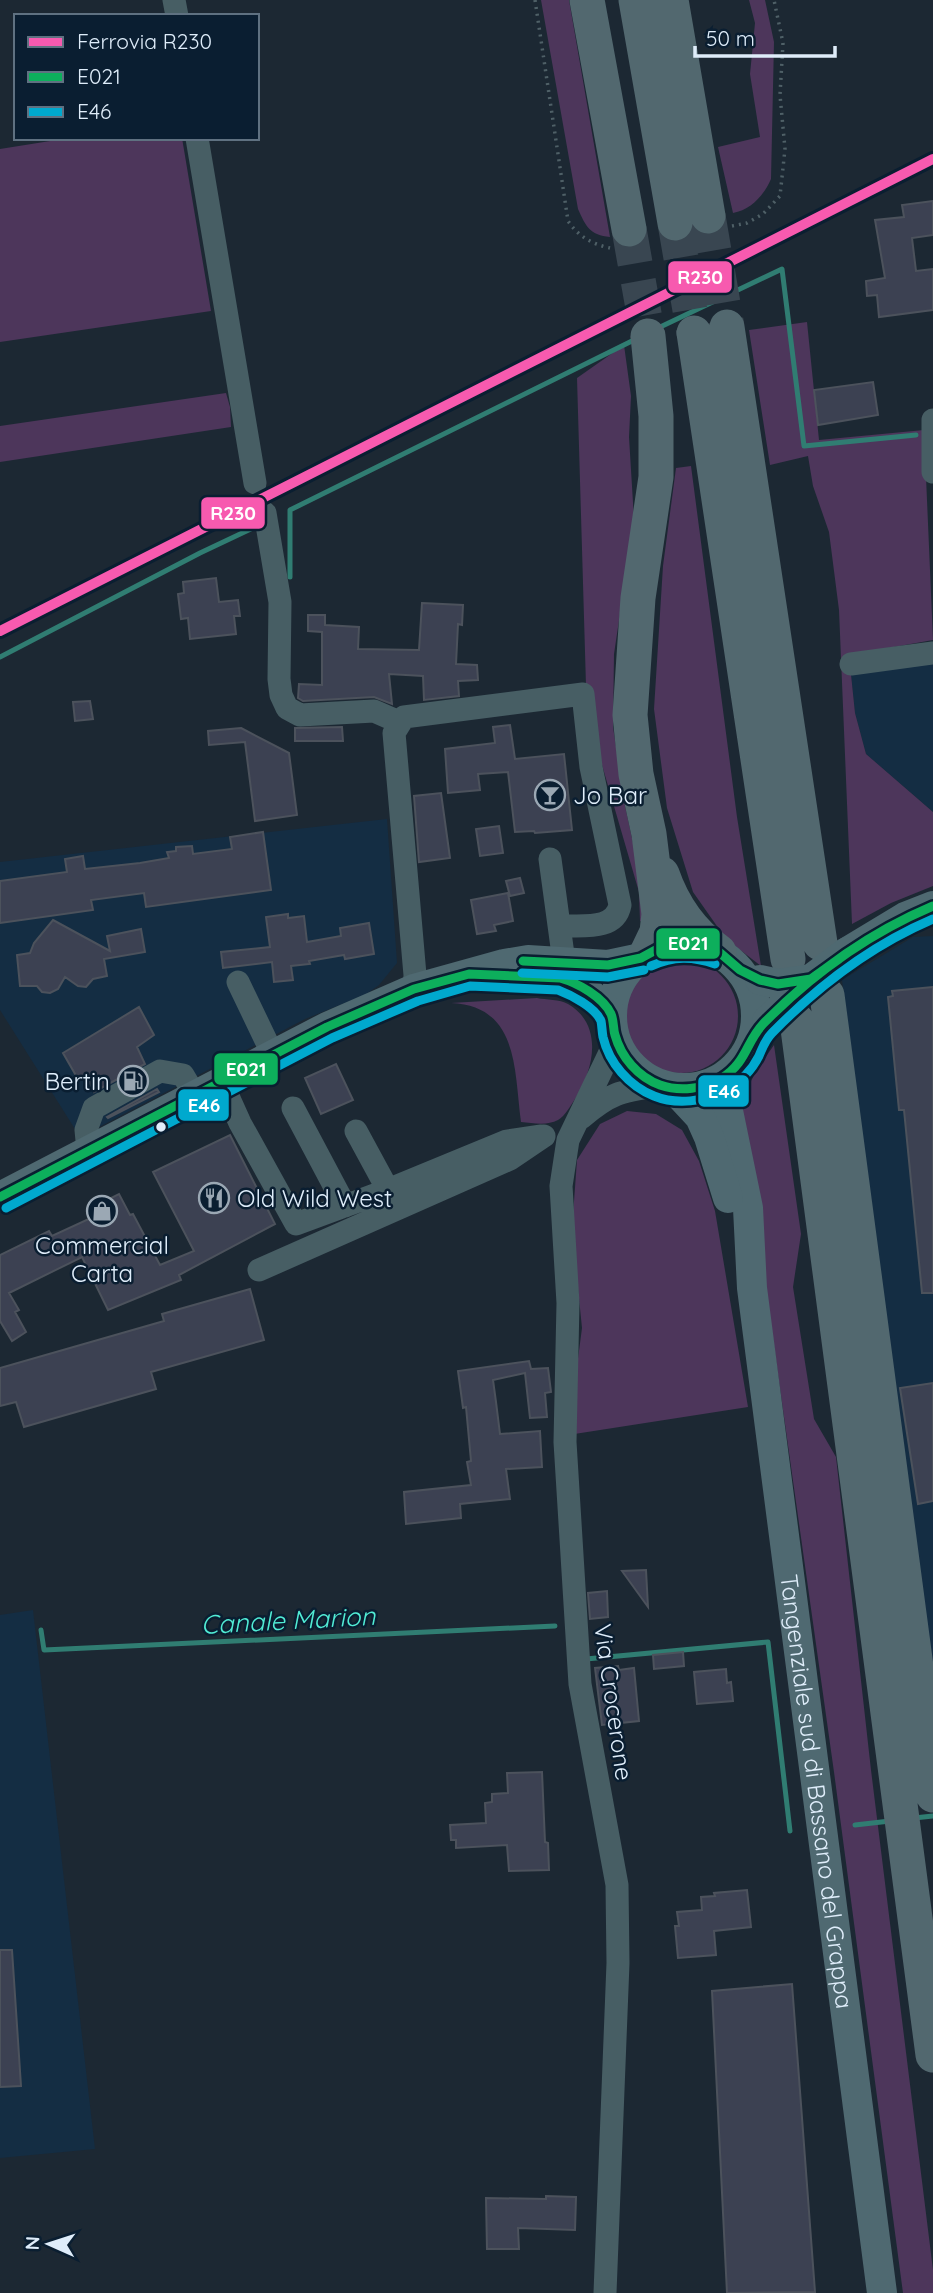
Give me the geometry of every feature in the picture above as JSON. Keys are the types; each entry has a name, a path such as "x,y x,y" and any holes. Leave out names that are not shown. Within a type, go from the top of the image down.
{"highway":[{"path":"587,0 629,229"},
{"path":"636,0 692,219 671,0"},
{"path":"834,947 710,330 933,1795"},
{"name":"Tangenziale sud di Bassano del Grappa","path":"643,956 657,932 659,915 649,834 636,774 630,715 638,598 656,477 656,416 648,336"},
{"name":"Tangenziale sud di Bassano del Grappa","path":"649,834 670,893 684,918 704,942 740,967"},
{"path":"773,1025 933,2054"}],"main road":[{"path":"773,1025 834,947 933,906"},
{"path":"0,1197 327,1027 414,989 504,964 528,960 608,965 682,943 701,945 778,984 809,978"},
{"name":"Tangenziale sud di Bassano del Grappa","path":"643,956 620,983 614,999 614,1027 623,1055 633,1067 645,1078 666,1086 697,1088 719,1080 738,1065"},
{"name":"Tangenziale sud di Bassano del Grappa","path":"740,967 752,989 757,1011 773,1025 748,1050 738,1065 726,1101 748,1208 752,1289 882,2293"},
{"path":"463,976 549,977 572,980 583,986 614,1027"},
{"name":"Tangenziale sud di Bassano del Grappa","path":"666,1086 700,1117 709,1137 752,1289"}],"street":[{"path":"197,140 255,483"},
{"path":"933,420 933,472"},
{"path":"265,513 279,602 279,679 281,695 287,708 300,715 374,711 400,722"},
{"path":"851,664 933,653"},
{"path":"414,989 394,733 400,722 409,715 583,694 591,767 620,905 614,918 606,924 561,926"},
{"path":"550,859 564,962"},
{"path":"238,982 273,1055"},
{"name":"Via Crocerone","path":"605,2293 618,1963 617,1885 580,1684 565,1442 568,1303 561,1186 573,1130 614,1027"},
{"path":"222,1083 240,1123 296,1224 388,1191 507,1141 573,1130 602,1100 624,1091 666,1086"},
{"path":"293,1108 345,1206"},
{"path":"356,1131 388,1191"},
{"path":"259,1270 510,1159 544,1136"}],"shaded area":[{"path":"541,0 569,0 610,237 590,229 578,209"},
{"path":"749,0 765,0 774,42 771,179 756,201 746,209 733,213 718,147 760,137 750,74 755,23"},
{"path":"56,140 182,140 211,311 0,342 0,149"},
{"path":"807,322 819,440 924,430 933,640 849,655 855,713 866,754 933,812 933,886 891,903 852,924 839,610 829,532 813,486 808,456 770,465 749,330"},
{"path":"624,345 631,396 629,437 634,519 614,654 613,727 625,806 640,875 645,923 640,921 639,892 602,765 586,686 577,378"},
{"path":"226,393 231,427 0,462 0,426"},
{"path":"691,466 737,817 761,966 726,939 693,892 667,808 654,709 663,566 676,468"},
{"path":"933,662 933,812 866,754 855,713 851,675"},
{"path":"387,819 397,963 379,985 365,995 305,1019 80,1137 0,1010 0,862"},
{"path":"933,936 933,1671 842,980 913,937"},
{"path":"681,959 703,963 721,976 734,994 738,1016 734,1038 721,1056 703,1069 681,1073 659,1069 641,1056 628,1038 624,1016 628,994 641,976 659,963"},
{"path":"537,998 565,1002 579,1013 587,1024 592,1048 587,1075 575,1099 561,1118 545,1124 521,1122 514,1062 501,1028 490,1016 473,1007 451,1003"},
{"path":"774,1045 801,1234 793,1287 814,1419 836,1457 871,1770 933,2270 933,2293 903,2293 834,1772 740,1104 756,1071"},
{"path":"627,1111 656,1114 682,1130 699,1161 715,1211 748,1407 568,1435 582,1328 572,1229 577,1160 600,1124"},
{"path":"33,1610 95,2149 0,2158 0,1615"}],"building":[{"path":"933,201 933,235 912,238 916,271 933,269 933,310 879,317 877,295 867,296 866,281 885,278 875,220 904,217 902,205"},
{"path":"873,382 878,415 818,425 814,390"},
{"path":"216,578 219,602 238,600 240,616 234,616 236,634 190,639 188,618 181,619 178,594 184,593 183,582"},
{"path":"422,603 463,605 462,625 458,624 456,664 477,665 478,680 458,681 459,696 424,700 423,676 389,674 392,704 374,697 303,701 298,698 299,684 322,685 322,632 308,631 308,615 325,615 325,625 359,627 358,649 419,650"},
{"path":"90,701 93,719 75,721 73,702"},
{"path":"510,725 515,759 564,754 572,830 515,832 508,772 478,774 480,790 448,793 445,749 495,743 493,727"},
{"path":"342,727 343,741 295,741 295,728"},
{"path":"241,728 289,753 297,815 255,821 245,742 209,745 208,731"},
{"path":"441,793 450,858 419,862 414,796"},
{"path":"499,826 503,853 480,856 476,829"},
{"path":"263,832 271,890 146,907 144,893 91,900 93,910 0,923 0,881 67,872 65,859 83,856 85,869 169,858 167,852 176,851 176,847 192,846 193,854 232,849 230,837"},
{"path":"520,878 524,893 510,896 506,881"},
{"path":"508,893 513,921 494,925 496,931 477,934 471,900"},
{"path":"288,914 288,918 304,916 307,942 341,936 340,928 369,923 374,954 345,959 344,955 291,966 293,980 274,982 272,962 223,968 221,952 270,947 266,917"},
{"path":"53,920 110,951 107,936 141,929 145,952 104,959 107,976 93,979 86,987 78,986 65,977 58,989 50,993 42,992 37,986 20,986 17,955 30,953 34,943"},
{"path":"933,987 933,1293 922,1293 904,1110 899,1110 888,997 893,996 892,991"},
{"path":"139,1007 154,1035 137,1047 145,1064 94,1092 86,1074 78,1079 63,1053"},
{"path":"336,1064 353,1100 321,1114 305,1078"},
{"path":"157,1089 159,1092 107,1117"},
{"path":"230,1135 275,1224 179,1275 181,1280 108,1310 82,1257 9,1293 19,1310 15,1312 26,1332 12,1341 0,1321 0,1255 49,1231 52,1236 91,1218 87,1210 119,1194 130,1215 133,1214 160,1265 194,1251 153,1172"},
{"path":"250,1289 264,1340 151,1372 156,1389 24,1427 16,1402 0,1406 0,1368 164,1321 162,1314"},
{"path":"529,1361 531,1369 548,1368 551,1392 545,1393 547,1417 530,1418 525,1373 493,1380 500,1434 540,1431 542,1467 506,1469 510,1499 460,1504 461,1518 406,1524 404,1492 471,1485 467,1462 471,1461 466,1407 463,1408 458,1371"},
{"path":"933,1383 933,1501 918,1504 900,1388"},
{"path":"646,1570 648,1607 622,1571"},
{"path":"607,1591 608,1617 590,1619 588,1593"},
{"path":"683,1652 684,1666 654,1669 653,1655"},
{"path":"618,1666 619,1670 634,1668 639,1721 602,1725 595,1668"},
{"path":"726,1669 727,1683 731,1682 733,1701 697,1704 694,1672"},
{"path":"542,1772 549,1870 509,1871 507,1845 456,1848 456,1840 451,1840 450,1825 486,1823 485,1803 492,1802 492,1794 508,1793 507,1773"},
{"path":"747,1890 751,1927 714,1931 716,1955 678,1958 675,1926 679,1926 677,1912 702,1910 701,1897"},
{"path":"0,1950 12,1950 21,2086 0,2087"},
{"path":"792,1984 815,2292 727,2293 712,1991"},
{"path":"546,2196 576,2197 575,2230 518,2228 519,2249 487,2249 486,2198 546,2199"}],"waterway":[{"path":"656,329 782,269 804,446 916,435"},
{"path":"290,577 290,510 638,338"},
{"path":"0,657 200,553 259,525 260,529"},
{"name":"Canale Marion","path":"41,1630 44,1650 555,1626"},
{"name":"Canale Marion","path":"585,1656 586,1659 768,1642 790,1831"},
{"name":"Canale Marion","path":"914,1818 933,1816"},
{"name":"Canale Marion","path":"855,1825 890,1821"}],"tunnel":[{"path":"708,216 727,327"},
{"path":"675,223 694,333"},
{"path":"629,229 648,336"}],"rail line":[{"name":"R230","path":"0,631 933,159"}],"transit line":[{"name":"E021","path":"0,1197 327,1027 414,989 469,974 560,978 574,983 596,996 607,1008 621,1051 645,1077 660,1085 676,1088 708,1085 730,1072 763,1024 821,972 886,929 933,906"},
{"name":"E46","path":"6,1208 332,1038 418,1001 470,986 558,990 569,995 588,1006 598,1016 610,1056 621,1072 636,1086 654,1096 672,1101 709,1097 726,1090 745,1075 770,1036 827,983 867,954 933,919"},
{"name":"E021","path":"523,961 608,965 641,958 663,946 682,943 701,945 719,952 740,970 760,980 778,984 811,979 839,959"},
{"name":"E46","path":"651,966 683,958 715,964"},
{"name":"E46","path":"522,973 608,977 644,970"}],"place":[{"name":"Jo Bar","path":"550,795"},
{"name":"Bertin","path":"133,1081"},
{"name":"Old Wild West","path":"214,1198"},
{"name":"Commercial Carta","path":"102,1211"}]}
